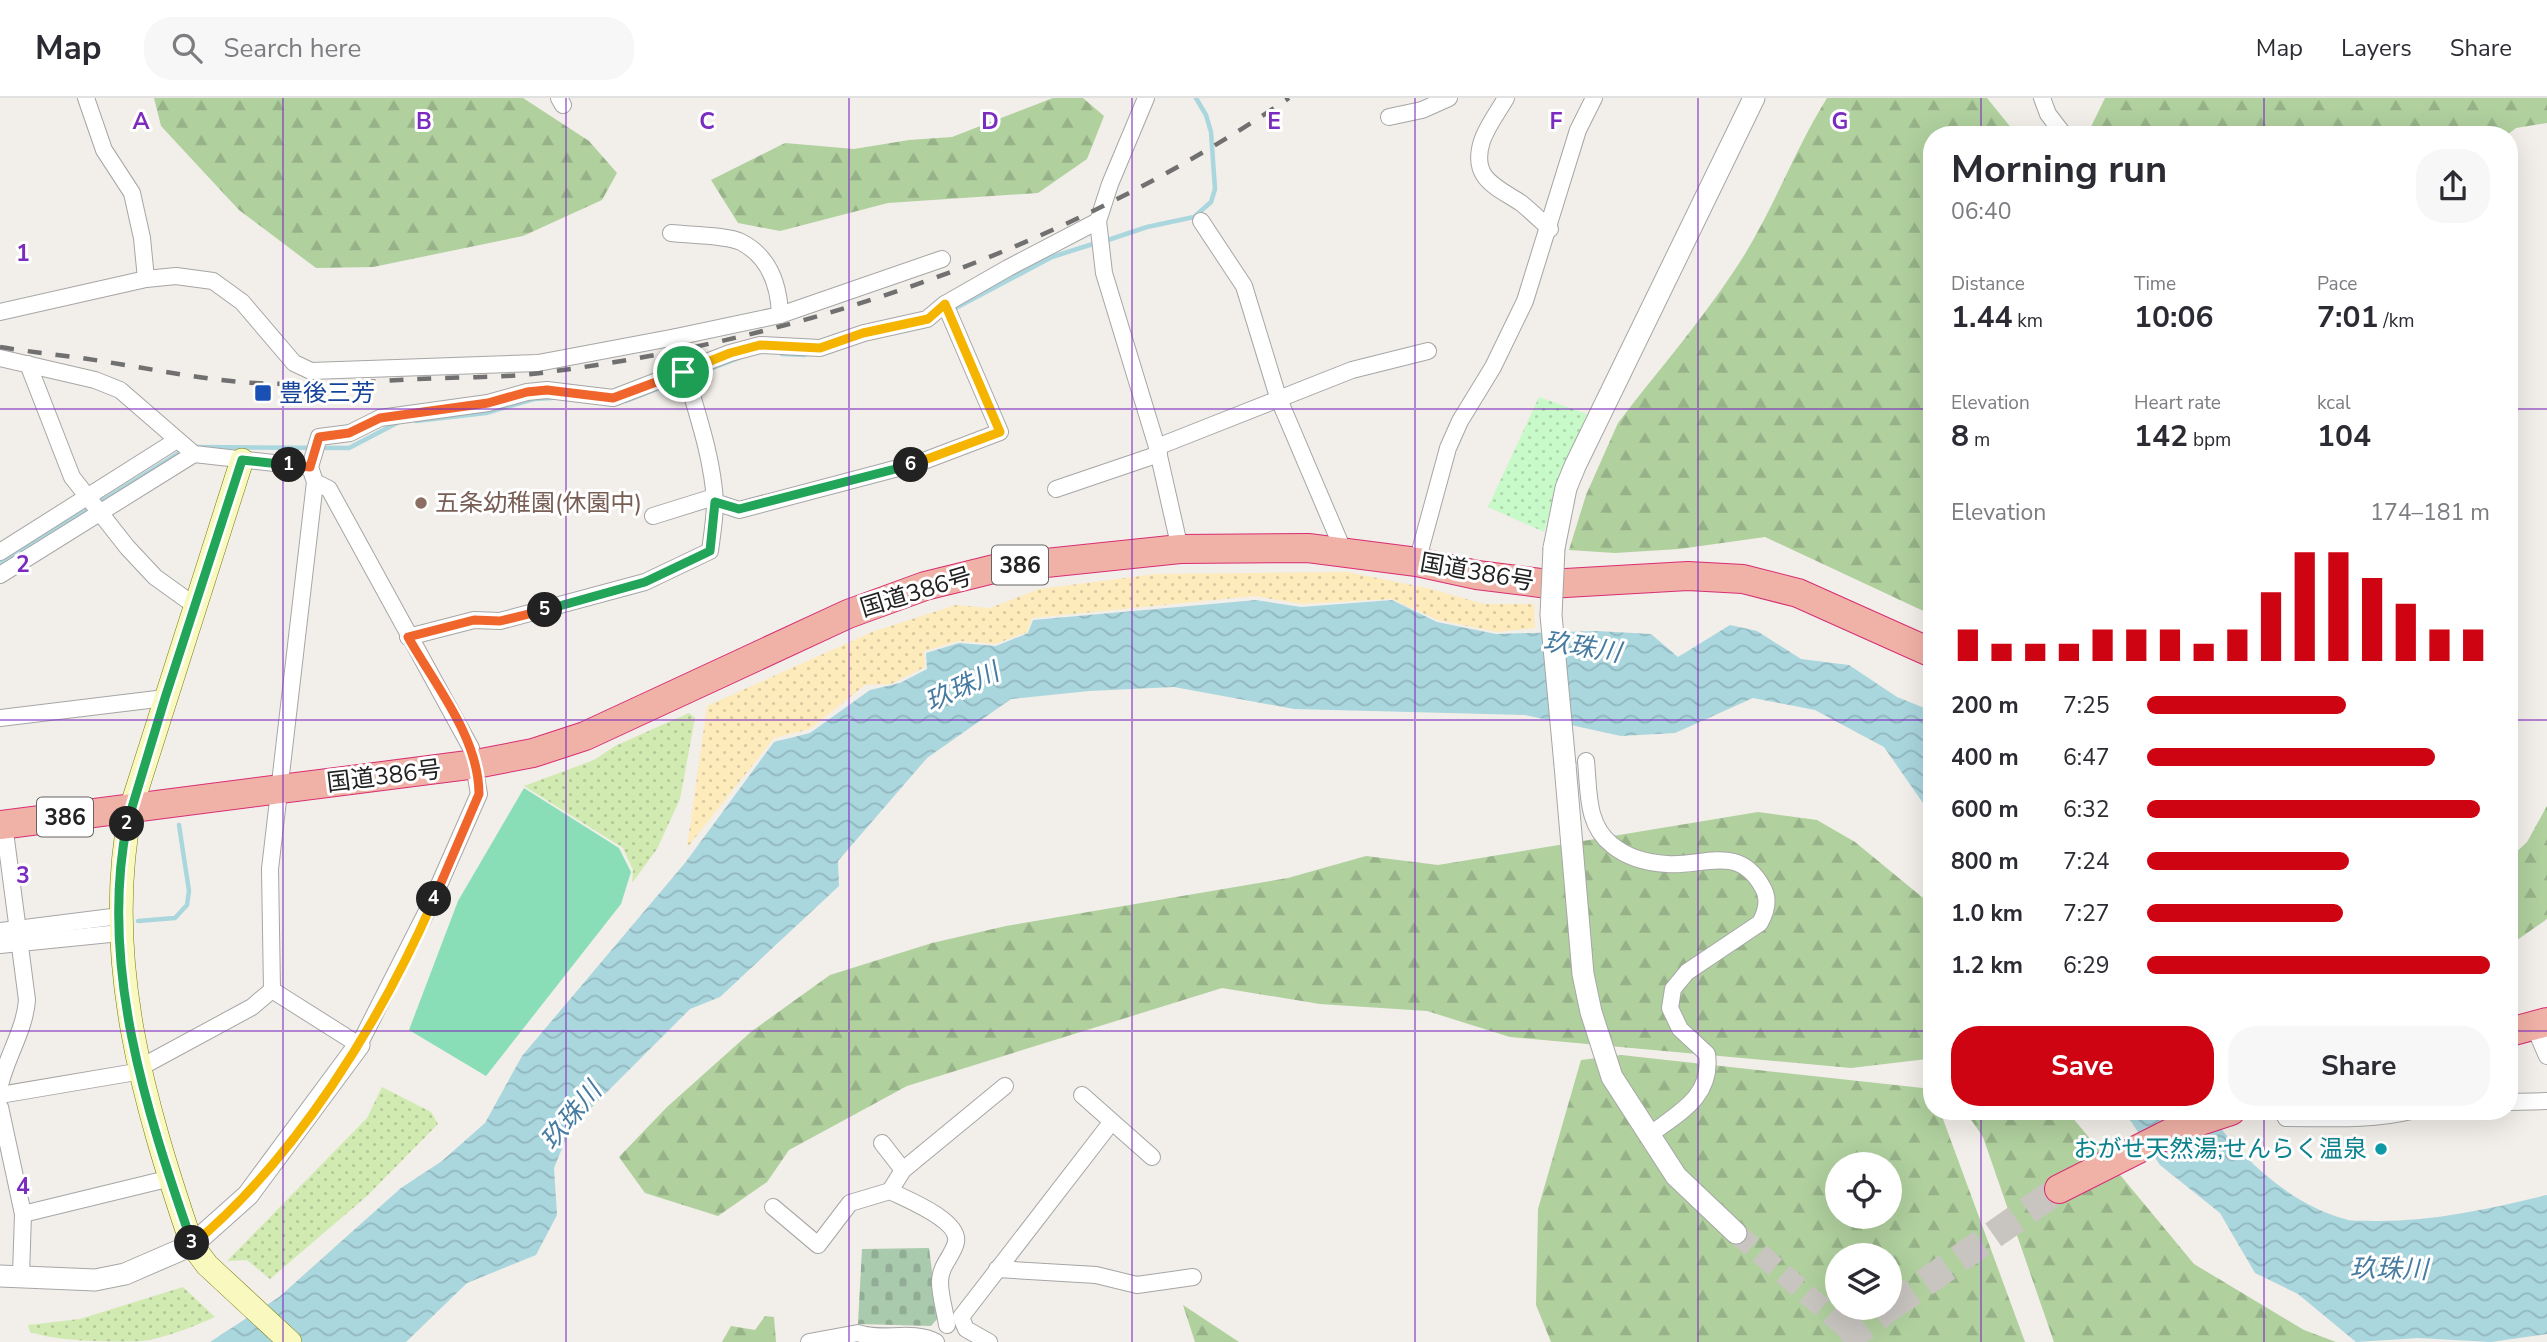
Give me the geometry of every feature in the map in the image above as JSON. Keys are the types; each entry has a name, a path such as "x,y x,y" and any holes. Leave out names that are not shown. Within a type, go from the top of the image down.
{"highway":[{"name":"国道386号","path":"1,824 475,764 533,753 585,736 848,614 925,586 998,568 1180,549 1308,548 1418,562 1477,575 1548,584 1668,576 1743,579 1798,593 1923,649"},
{"path":"2059,1189 2097,1167 2182,1127 2203,1120"}],"main road":[{"path":"242,460 131,808 123,851 120,924 122,981 140,1067 192,1245 207,1265 290,1342"}],"street":[{"path":"86,98 104,150 132,193 142,238 146,279"},
{"path":"1146,98 1110,184 1099,226 1104,273 1158,450 1180,549"},
{"path":"1389,117 1422,110 1449,98"},
{"path":"1506,98 1482,141 1479,160 1484,176 1496,190 1520,203 1550,229"},
{"path":"1418,562 1448,448 1525,301 1550,229 1578,131 1594,98"},
{"path":"1736,1233 1676,1176 1648,1136 1612,1077 1591,1012 1583,974 1575,763 1551,615 1554,548 1561,509 1575,466 1754,98"},
{"path":"2042,98 2048,114 2057,126"},
{"path":"1201,221 1244,286 1278,397 1344,552"},
{"path":"272,990 270,869 312,475 319,437 349,433 380,418 488,403 527,392 547,390 613,398 685,378 730,353 760,345 820,348 863,333 928,319 948,311 1099,226"},
{"path":"671,233 740,242 768,266 779,289 780,315"},
{"path":"0,312 146,279 176,276 213,281 242,302 295,363 311,370 538,363 780,315 942,259"},
{"path":"653,516 714,500 739,509 921,463 1000,432 948,311"},
{"path":"408,637 474,620 500,621 645,582 710,551 714,500 703,435 685,378 676,337"},
{"path":"1056,489 1158,450 1278,397 1352,370 1428,351"},
{"path":"0,358 95,380 120,390 194,454 242,460 312,475 328,489 471,748 479,794 431,904 359,1045 248,1195 192,1245 125,1274 95,1280 0,1276"},
{"path":"28,364 72,477 127,547 155,577 194,605"},
{"path":"0,552 177,440"},
{"path":"0,575 194,454"},
{"path":"0,718 165,698"},
{"path":"1575,763 1591,816 1612,845 1640,861 1671,865 1711,858 1736,864 1754,873 1765,891 1767,911 1760,923 1687,972 1673,989 1670,1008 1680,1029 1707,1054 1710,1071 1704,1087 1695,1098 1648,1136"},
{"path":"0,1085 5,1063 26,1014 19,935 1,824"},
{"path":"0,931 19,935 120,924"},
{"path":"0,945 19,935"},
{"path":"272,990 359,1045"},
{"path":"0,1095 130,1073 252,1007 272,990"},
{"path":"2534,1024 2547,1056"},
{"path":"773,1207 818,1245 850,1203 890,1191 903,1170 1005,1086"},
{"path":"1082,1095 1110,1124 1152,1157"},
{"path":"2518,1102 2547,1101"},
{"path":"0,1107 23,1214 22,1275"},
{"path":"809,1342 858,1333 869,1339 927,1337 934,1341 997,1269 1110,1124"},
{"path":"882,1143 903,1170"},
{"path":"23,1214 171,1178"},
{"path":"890,1191 947,1221 956,1236 956,1244 943,1263 940,1281 954,1321 989,1342"},
{"path":"997,1269 1096,1275 1137,1285 1193,1277"}],"green space":[{"path":"154,98 523,98 589,141 617,173 602,200 523,236 373,267 316,268 239,210 161,126"},
{"path":"1053,98 1083,98 1104,116 1087,159 1038,193 888,203 780,231 738,223 711,180 785,143 854,149 909,140 952,137"},
{"path":"1827,98 1987,98 2010,126 1923,126 1923,611 1765,537 1679,549 1615,553 1569,550 1586,495 1618,423 1734,271 1759,229"},
{"path":"2105,98 2547,98 2547,123 2518,128 2091,126"},
{"path":"1539,397 1587,414 1561,475 1544,532 1488,507"},
{"path":"689,713 695,718 680,799 657,849 632,883 633,870 623,848 524,786 594,760 615,746"},
{"path":"524,788 619,848 631,872 621,904 486,1076 409,1030 458,901"},
{"path":"2547,806 2547,919 2518,939 2518,850 2527,842"},
{"path":"1758,812 1817,820 1855,842 1923,898 1923,1059 1851,1068 1510,1037 1427,1011 1320,1004 1222,988 907,1086 789,1150 767,1182 718,1216 645,1193 619,1157 667,1107 752,1031 830,975 932,943 1006,926 1288,878 1366,856 1438,865"},
{"path":"1621,1055 1923,1088 1923,1120 1943,1120 2025,1342 1551,1342 1536,1305 1538,1209 1581,1060"},
{"path":"382,1087 431,1112 438,1124 367,1196 270,1279 247,1260 227,1261 367,1118"},
{"path":"1971,1120 2074,1120 2194,1264 2304,1330 2336,1342 2054,1342 1983,1137"},
{"path":"929,1248 938,1318 931,1326 858,1324 862,1249"},
{"path":"183,1287 215,1317 171,1334 143,1341 56,1338 30,1332 28,1325 80,1319"},
{"path":"1183,1305 1239,1342 1195,1342"},
{"path":"765,1316 774,1317 776,1342 722,1342 731,1326 755,1330"}],"sand":[{"path":"1347,572 1427,588 1484,604 1534,604 1535,628 1497,632 1438,620 1392,599 1301,604 1255,596 1032,618 1027,632 995,644 959,641 924,651 925,667 891,684 865,685 810,729 774,738 687,848 707,706 872,632 956,605 990,608 1039,589 1156,574"}],"water":[{"name":"玖珠川","path":"1256,600 1301,607 1392,600 1437,622 1496,634 1596,631 1651,634 1678,657 1730,625 1757,631 1801,659 1849,665 1897,697 1923,707 1923,803 1884,747 1815,710 1753,698 1675,733 1621,736 1525,715 1294,709 1174,687 1089,691 1011,699 927,758 838,861 839,886 720,997 690,1009 570,1129 554,1168 557,1215 536,1255 467,1283 406,1342 210,1342 279,1297 401,1188 442,1161 485,1123 522,1056 685,863 774,742 810,733 870,690 900,683 927,669 926,653 959,643 996,646 1028,633 1033,620"},
{"name":"玖珠川","path":"2130,1120 2215,1120 2251,1161 2285,1190 2324,1212 2348,1220 2394,1221 2438,1217 2547,1195 2547,1334 2491,1342 2418,1338 2356,1342 2298,1294 2255,1273 2220,1213 2160,1165"}],"waterway":[{"path":"1105,241 1147,227 1194,217 1211,202 1215,189 1211,132 1206,115 1196,98"},
{"path":"952,310 1052,257 1096,243"},
{"path":"782,354 805,355"},
{"path":"689,377 739,358"},
{"path":"626,401 667,385"},
{"path":"416,421 486,413 534,399 552,398"},
{"path":"192,447 349,448 397,423"},
{"path":"0,564 184,450"},
{"path":"138,921 175,918 187,905 189,891 179,825"},
{"path":"71,930 105,926"}],"tunnel":[{"path":"1902,1299 2059,1189"},
{"path":"1736,1233 1862,1342"},
{"path":"1843,1342 1873,1320"}],"railway":[{"path":"0,347 236,382 275,384 518,375 632,359 732,339 927,281 1022,243 1115,200 1204,152 1289,98"}],"place":[{"name":"豊後三芳","path":"263,393"},
{"name":"五条幼稚園(休園中)","path":"421,503"},
{"name":"おがせ天然湯;せんらく温泉","path":"2381,1149"}],"route":[{"path":"945,304 1000,432 921,463 739,509 715,502 710,551 645,582 500,621 474,620 408,637 471,748 479,794 431,904 359,1045 248,1195 229,1215 192,1245 143,1082 122,981 122,860 131,808 242,460 310,467 319,437 349,433 380,418 488,403 527,392 547,390 613,398 683,372 730,353 760,345 820,348 863,333 928,319 945,304"}]}
